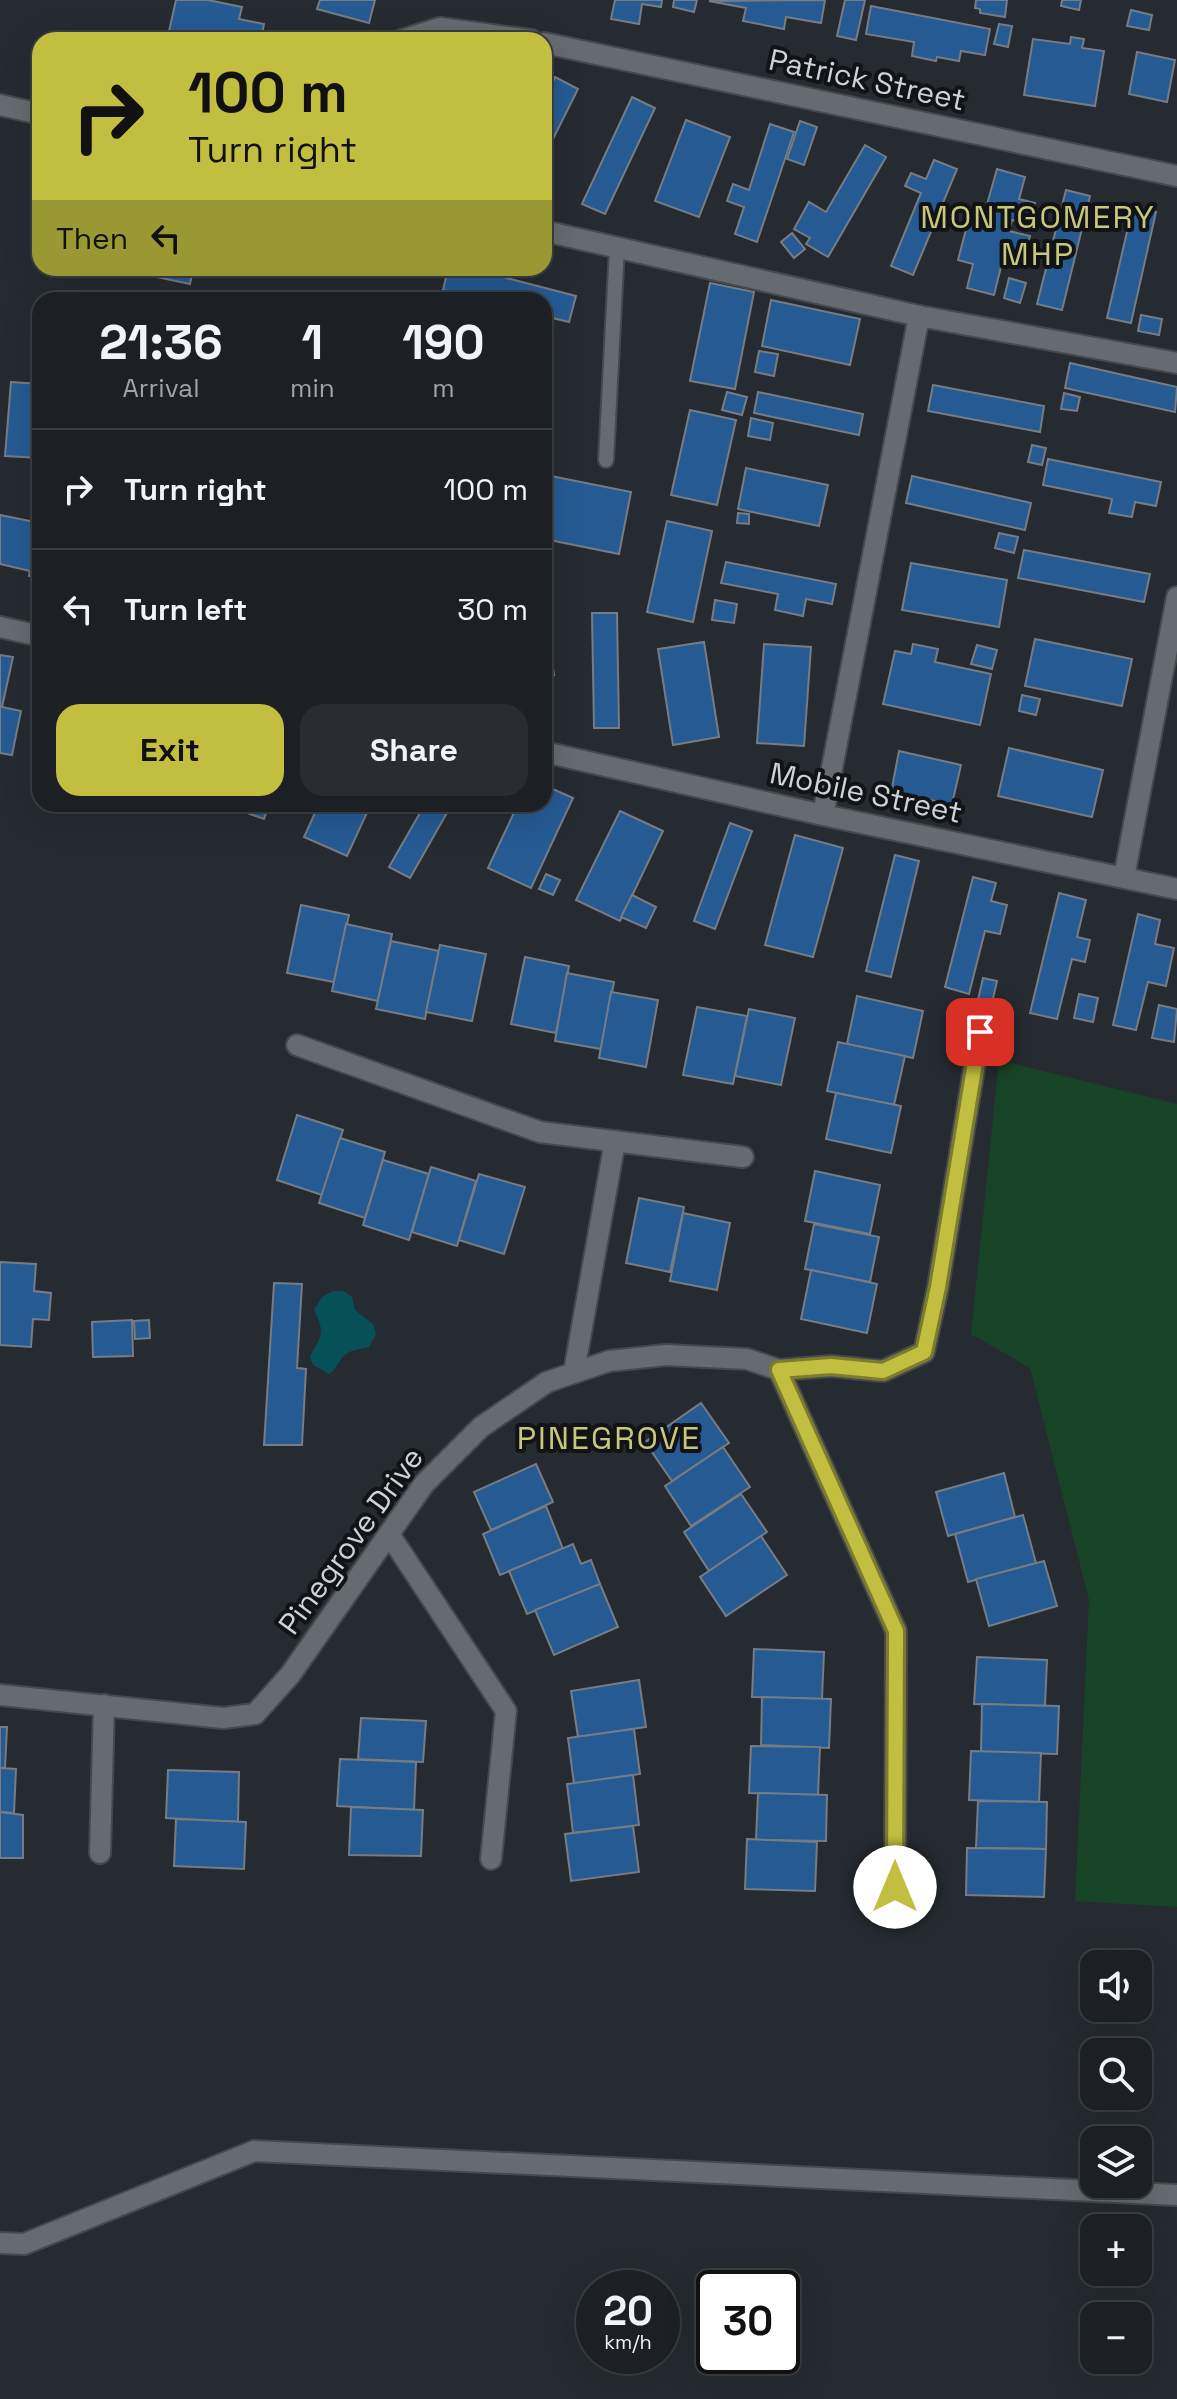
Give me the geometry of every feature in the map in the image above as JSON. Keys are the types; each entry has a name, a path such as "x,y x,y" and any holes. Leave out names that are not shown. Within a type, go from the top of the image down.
{"street":[{"path":"427,32 440,28 470,32"},
{"name":"Patrick Street","path":"552,45 1177,176"},
{"path":"0,105 32,112"},
{"path":"552,233 919,316 1177,363"},
{"path":"823,815 919,316"},
{"path":"1124,877 1177,597"},
{"path":"0,627 32,634"},
{"name":"Mobile Street","path":"552,754 823,815 1177,889"},
{"path":"895,1887 896,1631 779,1370 831,1366 883,1371 924,1352 938,1287 980,1032"},
{"path":"297,1045 540,1132 743,1157"},
{"path":"574,1372 615,1141"},
{"name":"Pinegrove Drive","path":"0,1695 223,1718 255,1714 290,1675 424,1484 481,1427 547,1382 609,1361 666,1355 747,1359 779,1370"},
{"path":"389,1534 506,1711 491,1859"},
{"path":"100,1853 104,1705"},
{"path":"0,2243 24,2244 254,2151 1177,2195"}],"lane":[{"path":"606,460 617,247"}],"green space":[{"path":"999,1060 1177,1104 1177,1907 1075,1901 1089,1600 1030,1368 971,1334"}],"water":[{"path":"333,1291 344,1291 352,1297 355,1310 373,1324 376,1334 369,1347 347,1353 329,1374 313,1365 310,1357 321,1334 314,1310 322,1297"}],"building":[{"path":"176,0 208,0 242,7 239,19 264,24 262,32 169,32"},
{"path":"320,0 375,0 369,23 317,9"},
{"path":"615,0 662,0 661,7 642,4 639,24 611,19"},
{"path":"674,0 697,0 694,12 673,7"},
{"path":"825,0 821,23 786,17 784,29 743,21 746,8 709,1"},
{"path":"845,0 865,0 856,40 837,36"},
{"path":"976,0 1007,0 1005,17 980,13 980,9 975,8"},
{"path":"1062,0 1081,0 1079,10 1061,6"},
{"path":"871,6 990,29 985,55 961,51 959,61 937,57 936,61 912,56 914,42 866,34"},
{"path":"1131,10 1152,15 1149,30 1127,26"},
{"path":"999,24 1012,26 1008,47 994,44"},
{"path":"1071,37 1084,39 1082,48 1104,51 1095,106 1024,95 1033,39 1070,44"},
{"path":"1137,52 1175,60 1167,102 1129,94"},
{"path":"555,77 578,89 552,141 552,83"},
{"path":"632,97 655,108 605,214 582,204"},
{"path":"686,120 730,137 699,217 655,201"},
{"path":"800,121 817,127 804,165 787,159"},
{"path":"770,124 794,132 757,242 735,234 744,207 727,201 733,184 749,190"},
{"path":"865,145 886,157 828,257 806,244 810,238 794,229 809,202 826,212"},
{"path":"934,160 957,169 913,275 891,266 921,193 905,186 911,173 926,179"},
{"path":"997,169 1025,177 1019,199 1035,203 1029,224 1012,220 1009,231 1030,236 1022,264 1003,259 994,295 967,288 973,264 958,260 969,218 982,222"},
{"path":"1066,190 1090,196 1062,310 1037,304"},
{"path":"1133,206 1156,212 1131,323 1107,318"},
{"path":"792,233 805,249 794,258 781,242"},
{"path":"152,276 192,276 190,284"},
{"path":"446,276 499,276 576,296 569,322 552,318 552,292 443,290"},
{"path":"1009,278 1026,283 1020,303 1004,298"},
{"path":"710,283 754,292 735,389 690,381"},
{"path":"771,300 860,319 850,365 762,346"},
{"path":"1141,315 1162,319 1159,335 1138,331"},
{"path":"759,351 778,354 774,376 755,372"},
{"path":"1070,363 1177,387 1175,412 1065,388"},
{"path":"11,382 32,383 32,458 5,456"},
{"path":"933,385 1044,406 1040,432 928,411"},
{"path":"727,392 747,397 742,415 722,410"},
{"path":"758,392 863,414 859,435 754,413"},
{"path":"1064,393 1080,397 1077,411 1061,409"},
{"path":"690,410 736,420 717,505 671,495"},
{"path":"751,418 773,423 770,440 748,436"},
{"path":"1032,445 1046,448 1042,465 1028,462"},
{"path":"1048,459 1161,482 1156,506 1135,502 1132,517 1109,513 1112,499 1043,485"},
{"path":"746,468 828,485 819,526 738,509"},
{"path":"552,476 631,492 619,554 552,541"},
{"path":"912,476 1031,503 1025,530 906,503"},
{"path":"738,513 749,514 749,524 737,523"},
{"path":"0,515 32,521 32,577 29,576 30,571 0,564"},
{"path":"667,521 712,531 693,622 647,612"},
{"path":"999,533 1018,537 1014,553 995,548"},
{"path":"1024,550 1150,574 1144,602 1018,578"},
{"path":"726,562 836,584 832,604 806,599 803,616 775,610 778,594 721,583"},
{"path":"911,563 1007,580 999,627 902,610"},
{"path":"715,600 737,604 734,623 712,620"},
{"path":"592,613 617,613 619,728 594,728"},
{"path":"1035,639 1132,659 1122,706 1025,686"},
{"path":"704,642 719,737 673,745 658,649"},
{"path":"764,644 811,647 804,746 757,743"},
{"path":"913,644 938,649 935,662 991,674 980,725 883,704 895,651 911,654"},
{"path":"977,645 997,650 992,669 971,664"},
{"path":"0,655 13,657 2,707 21,711 12,755 0,753"},
{"path":"1022,695 1040,699 1036,715 1019,711"},
{"path":"1009,748 1103,770 1092,817 998,796"},
{"path":"899,751 961,765 952,804 891,793"},
{"path":"552,789 573,798 531,888 488,868 514,812 552,812"},
{"path":"620,811 663,831 620,921 576,900"},
{"path":"245,812 266,812 264,819"},
{"path":"315,812 367,812 347,856 304,837"},
{"path":"420,812 447,812 410,878 389,867"},
{"path":"730,823 752,831 715,929 694,921"},
{"path":"795,835 843,848 813,957 765,945"},
{"path":"895,855 919,861 891,977 866,971"},
{"path":"546,874 560,880 553,895 539,889"},
{"path":"973,877 996,883 991,901 1007,905 1000,934 985,931 969,994 945,987"},
{"path":"1059,893 1086,900 1077,937 1090,940 1085,962 1072,959 1057,1019 1030,1013"},
{"path":"632,895 656,907 646,928 621,917"},
{"path":"301,905 349,915 334,982 287,973"},
{"path":"1138,914 1160,920 1155,944 1174,948 1166,986 1148,982 1136,1030 1113,1025"},
{"path":"346,924 392,934 378,1001 332,991"},
{"path":"391,941 439,951 425,1019 376,1009"},
{"path":"440,945 486,954 472,1021 426,1012"},
{"path":"525,957 569,966 556,1033 511,1024"},
{"path":"567,973 614,982 601,1049 555,1041"},
{"path":"983,978 997,981 992,1003 978,1000"},
{"path":"611,992 658,1000 646,1067 599,1058"},
{"path":"1079,994 1098,998 1093,1022 1074,1018"},
{"path":"857,996 923,1011 913,1058 847,1044"},
{"path":"1159,1005 1177,1009 1174,1042 1152,1038"},
{"path":"697,1007 747,1016 733,1084 683,1075"},
{"path":"749,1009 795,1018 781,1085 735,1076"},
{"path":"838,1042 905,1056 894,1105 827,1091"},
{"path":"836,1093 901,1106 891,1153 826,1139"},
{"path":"297,1115 343,1130 322,1195 277,1180"},
{"path":"340,1138 385,1152 365,1218 319,1203"},
{"path":"383,1160 429,1174 409,1240 363,1225"},
{"path":"431,1167 476,1181 457,1246 412,1232"},
{"path":"815,1171 880,1185 870,1234 805,1221"},
{"path":"479,1174 525,1187 504,1254 459,1240"},
{"path":"639,1198 684,1207 670,1272 626,1263"},
{"path":"683,1213 730,1223 717,1290 670,1281"},
{"path":"814,1224 879,1237 870,1282 805,1269"},
{"path":"0,1262 36,1264 34,1291 51,1293 49,1320 33,1319 31,1347 0,1345"},
{"path":"811,1270 877,1284 867,1333 801,1319"},
{"path":"274,1283 302,1284 297,1368 306,1369 302,1445 264,1445"},
{"path":"132,1320 133,1356 93,1357 92,1322"},
{"path":"149,1320 150,1338 135,1339 134,1321"},
{"path":"701,1403 729,1443 672,1481 645,1442"},
{"path":"723,1447 750,1487 691,1526 665,1486"},
{"path":"536,1464 553,1502 491,1530 474,1492"},
{"path":"1004,1473 1015,1517 948,1536 936,1492"},
{"path":"741,1494 767,1532 709,1571 684,1532"},
{"path":"546,1506 563,1549 500,1575 483,1534"},
{"path":"1023,1515 1036,1563 968,1582 955,1534"},
{"path":"761,1536 787,1575 726,1616 700,1577"},
{"path":"573,1544 581,1564 591,1560 600,1584 527,1614 509,1571"},
{"path":"1044,1561 1057,1606 989,1626 976,1579"},
{"path":"600,1584 618,1627 554,1655 535,1610"},
{"path":"754,1649 824,1652 822,1699 752,1697"},
{"path":"977,1657 1047,1660 1045,1706 974,1704"},
{"path":"639,1680 646,1727 578,1737 571,1691"},
{"path":"762,1697 831,1699 829,1748 761,1745"},
{"path":"982,1704 1059,1706 1057,1754 981,1752"},
{"path":"361,1718 426,1721 423,1762 358,1759"},
{"path":"0,1727 7,1727 5,1768 0,1768"},
{"path":"634,1729 640,1774 574,1784 568,1738"},
{"path":"751,1746 820,1747 818,1795 749,1793"},
{"path":"971,1751 1041,1753 1039,1802 969,1800"},
{"path":"340,1759 416,1762 414,1810 337,1806"},
{"path":"0,1768 16,1769 14,1813 0,1812"},
{"path":"168,1770 239,1772 238,1822 166,1818"},
{"path":"633,1775 639,1825 573,1833 567,1784"},
{"path":"758,1793 827,1795 826,1841 756,1840"},
{"path":"978,1801 1047,1802 1046,1849 976,1848"},
{"path":"351,1807 423,1810 421,1856 349,1855"},
{"path":"0,1812 23,1815 23,1858 0,1858"},
{"path":"176,1819 246,1822 244,1869 174,1866"},
{"path":"633,1826 639,1872 571,1881 565,1834"},
{"path":"747,1839 817,1842 815,1891 745,1889"},
{"path":"967,1848 1046,1849 1044,1897 966,1895"}],"district":[{"name":"MONTGOMERY MHP","path":"1038,236"},
{"name":"PINEGROVE","path":"609,1438"}],"route":[{"path":"895,1887 896,1631 779,1370 831,1366 883,1371 924,1352 938,1287 980,1032"}]}
